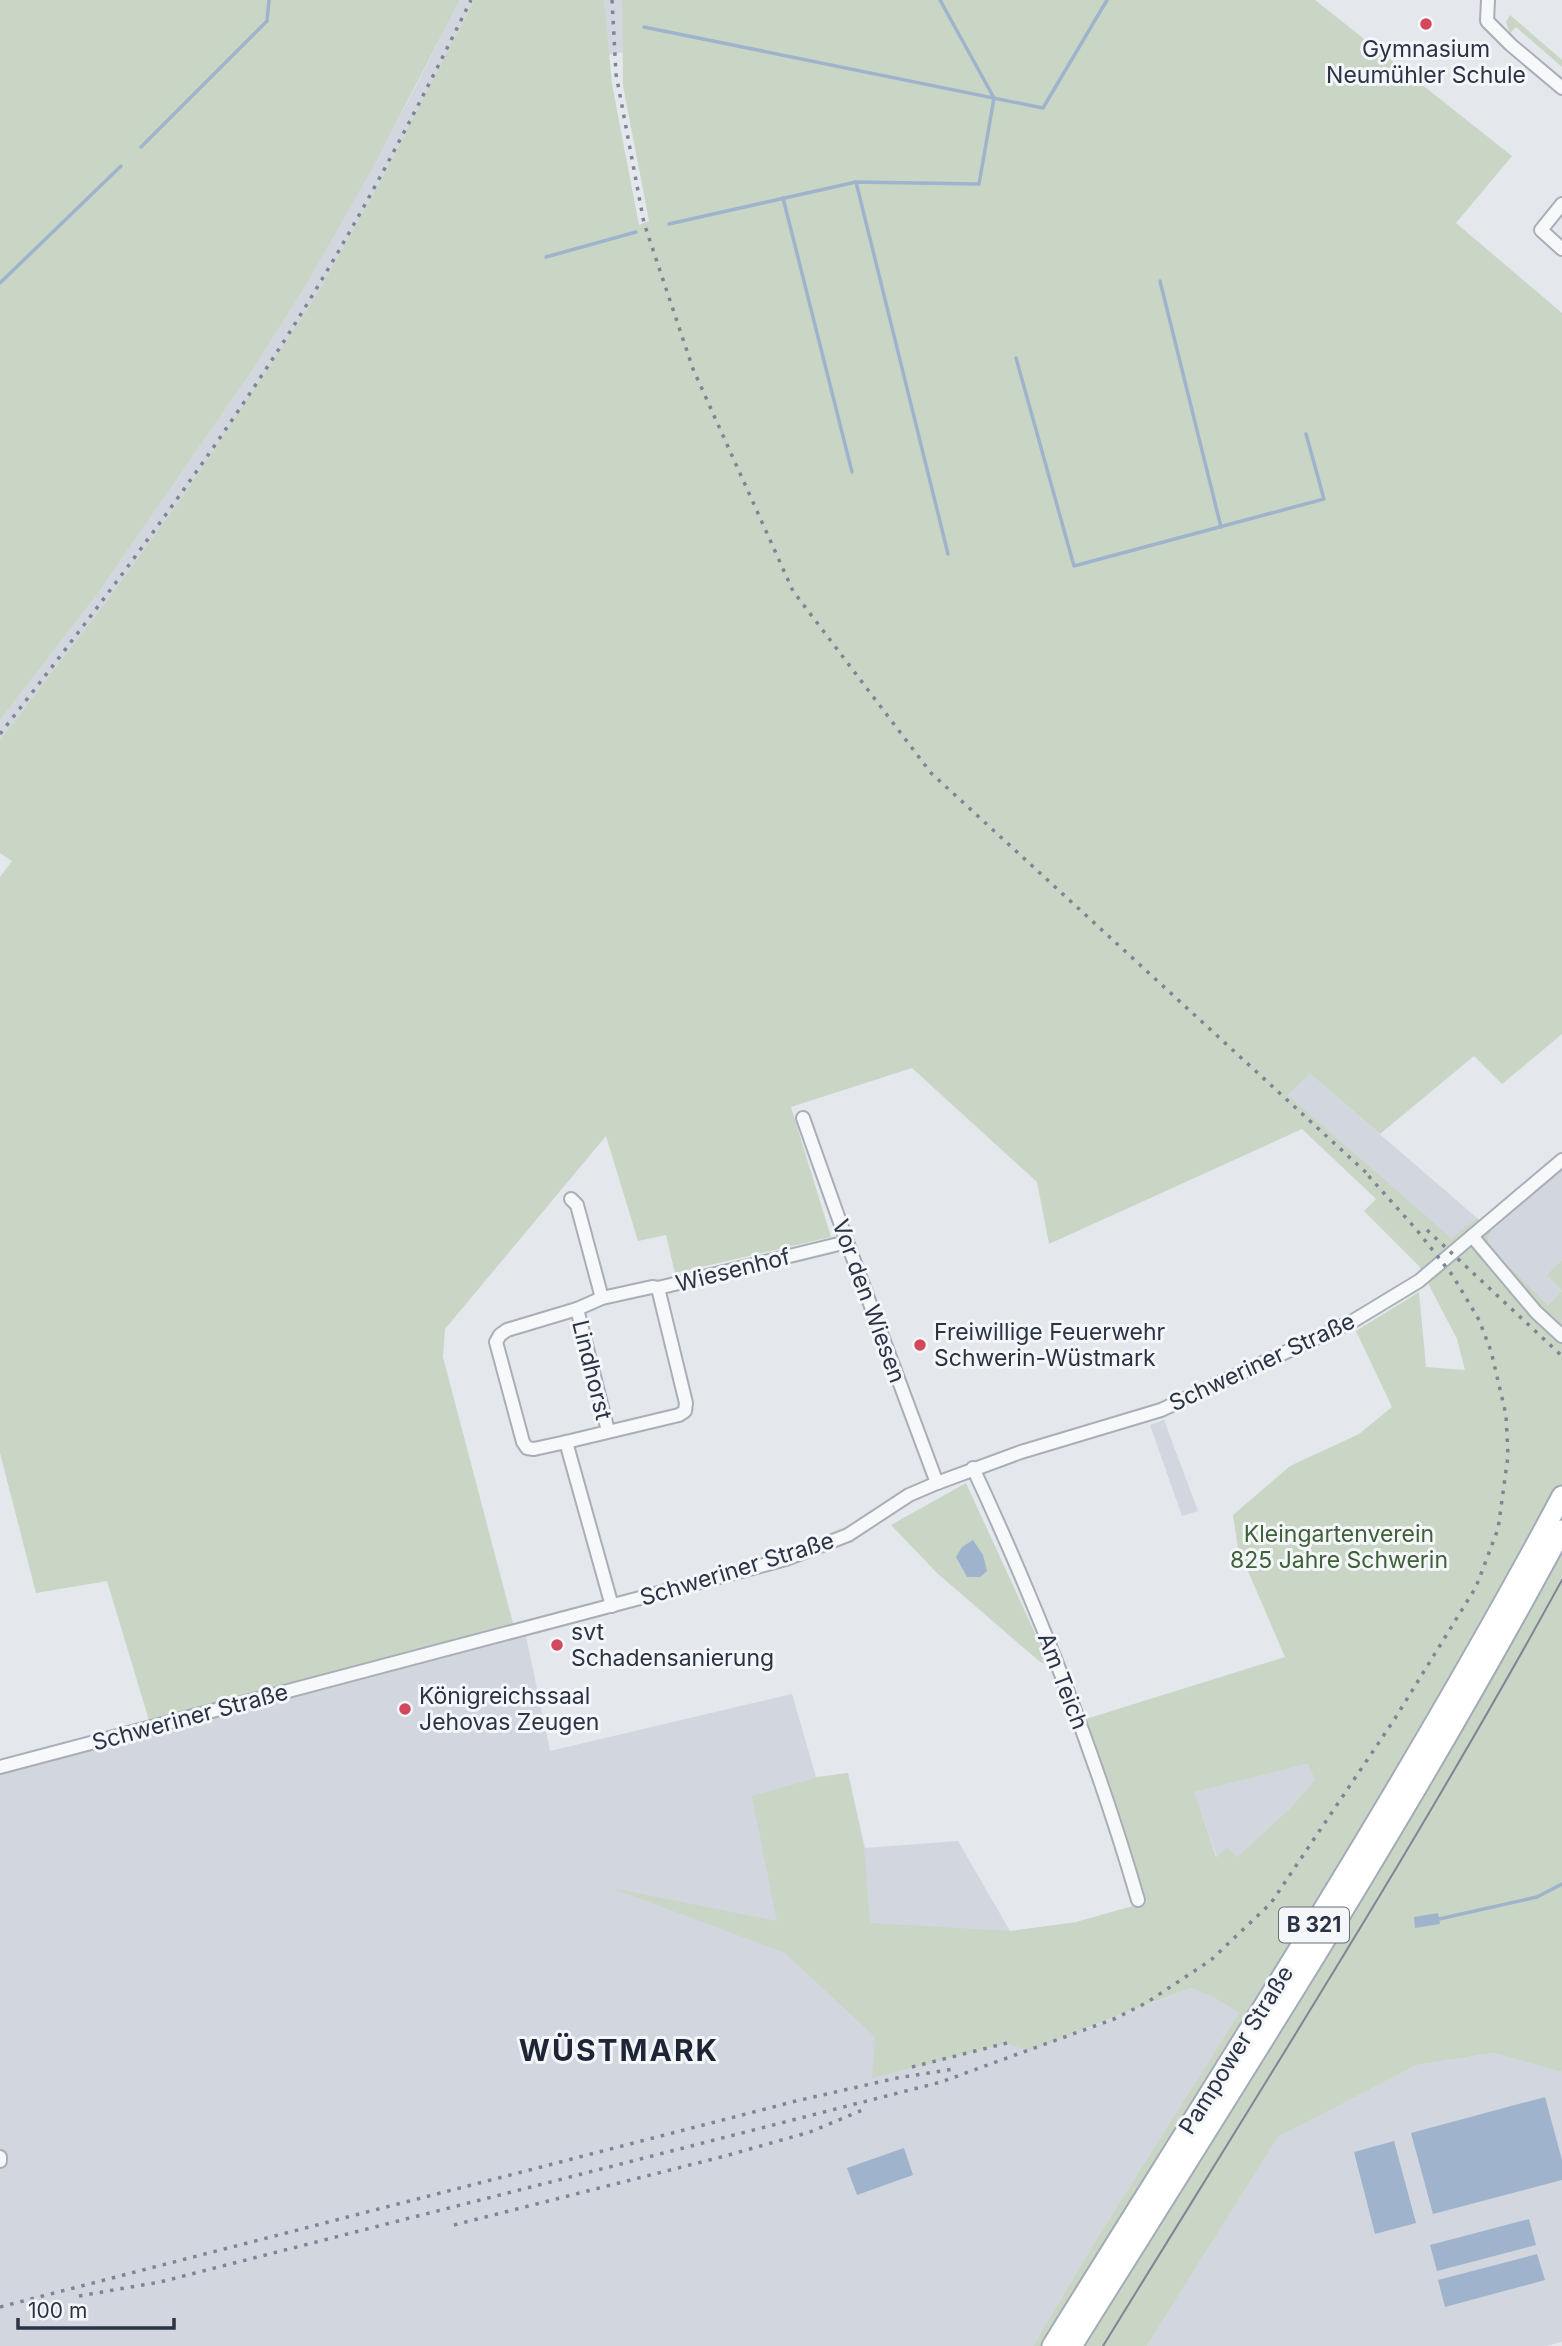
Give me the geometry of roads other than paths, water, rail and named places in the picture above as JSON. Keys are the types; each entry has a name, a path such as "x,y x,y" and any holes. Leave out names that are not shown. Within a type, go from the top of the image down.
{"main road":[{"name":"Pampower Straße","path":"1052,2346 1399,1787 1562,1496"},
{"name":"Pampower Straße","path":"1072,2346 1372,1864 1459,1716 1562,1530"}],"street":[{"path":"1488,0 1487,21 1562,89"},
{"path":"1562,204 1541,230 1562,248"},
{"name":"Vor den Wiesen","path":"803,1118 937,1483"},
{"name":"Schweriner Straße","path":"0,1767 786,1559 848,1535 909,1495 937,1483 973,1468 1161,1410 1353,1321 1419,1281 1562,1160"},
{"name":"Lindhorst","path":"570,1199 577,1205 602,1298"},
{"path":"1472,1236 1536,1312 1562,1336"},
{"name":"Wiesenhof","path":"566,1442 679,1415 685,1411 686,1403 658,1288 847,1242"},
{"name":"Lindhorst","path":"566,1442 534,1449 527,1448 523,1442 496,1342 500,1335 602,1298 658,1288"},
{"name":"Lindhorst","path":"577,1309 607,1431"},
{"path":"566,1442 612,1606"},
{"name":"Am Teich","path":"973,1468 1014,1557 1072,1701 1115,1822 1138,1900"}],"water":[{"path":"973,1540 983,1555 987,1571 980,1577 967,1577 956,1557 962,1547"},
{"path":"1438,1913 1440,1924 1415,1928 1414,1917"},
{"path":"1545,2097 1562,2160 1562,2180 1433,2214 1411,2133"},
{"path":"1394,2141 1416,2223 1375,2234 1354,2152"},
{"path":"904,2148 913,2175 857,2195 847,2168"},
{"path":"1529,2219 1536,2245 1437,2271 1430,2245"},
{"path":"1537,2254 1545,2280 1445,2307 1438,2280"}],"waterway":[{"path":"141,147 267,21 269,0"},
{"path":"669,224 856,182 979,184 994,98 940,0"},
{"path":"644,27 1043,108 1107,0"},
{"path":"0,283 121,166"},
{"path":"856,182 948,554"},
{"path":"783,198 852,472"},
{"path":"546,257 636,232"},
{"path":"1160,281 1221,527"},
{"path":"1016,358 1074,566 1324,499 1306,434"},
{"path":"1439,1919 1537,1897 1562,1884"}],"tram line":[{"path":"1103,2346 1395,1870 1562,1580"}],"railway":[{"path":"0,734 168,512 291,330 372,191 471,0"},
{"path":"612,0 616,74 644,223 693,369 793,591 931,773 1371,1177"},
{"path":"79,2296 160,2282 941,2082 1114,2019 1146,2003 1211,1960 1271,1903 1394,1720 1476,1587 1498,1529 1508,1456 1506,1415 1491,1351 1479,1320 1453,1276 1416,1229 1365,1172"},
{"path":"1427,1230 1562,1356"},
{"path":"912,2067 1007,2043"},
{"path":"0,2307 796,2101 897,2078 954,2069"},
{"path":"454,2225 725,2156 810,2132 865,2109"}],"place":[{"name":"Gymnasium Neumühler Schule","path":"1426,24"},
{"name":"Freiwillige Feuerwehr Schwerin-Wüstmark","path":"920,1345"},
{"name":"svt Schadensanierung","path":"557,1645"},
{"name":"Königreichssaal Jehovas Zeugen","path":"405,1709"}],"district":[{"name":"WÜSTMARK","path":"619,2051"}],"park label":[{"name":"Kleingartenverein 825 Jahre Schwerin","path":"1339,1547"}]}
